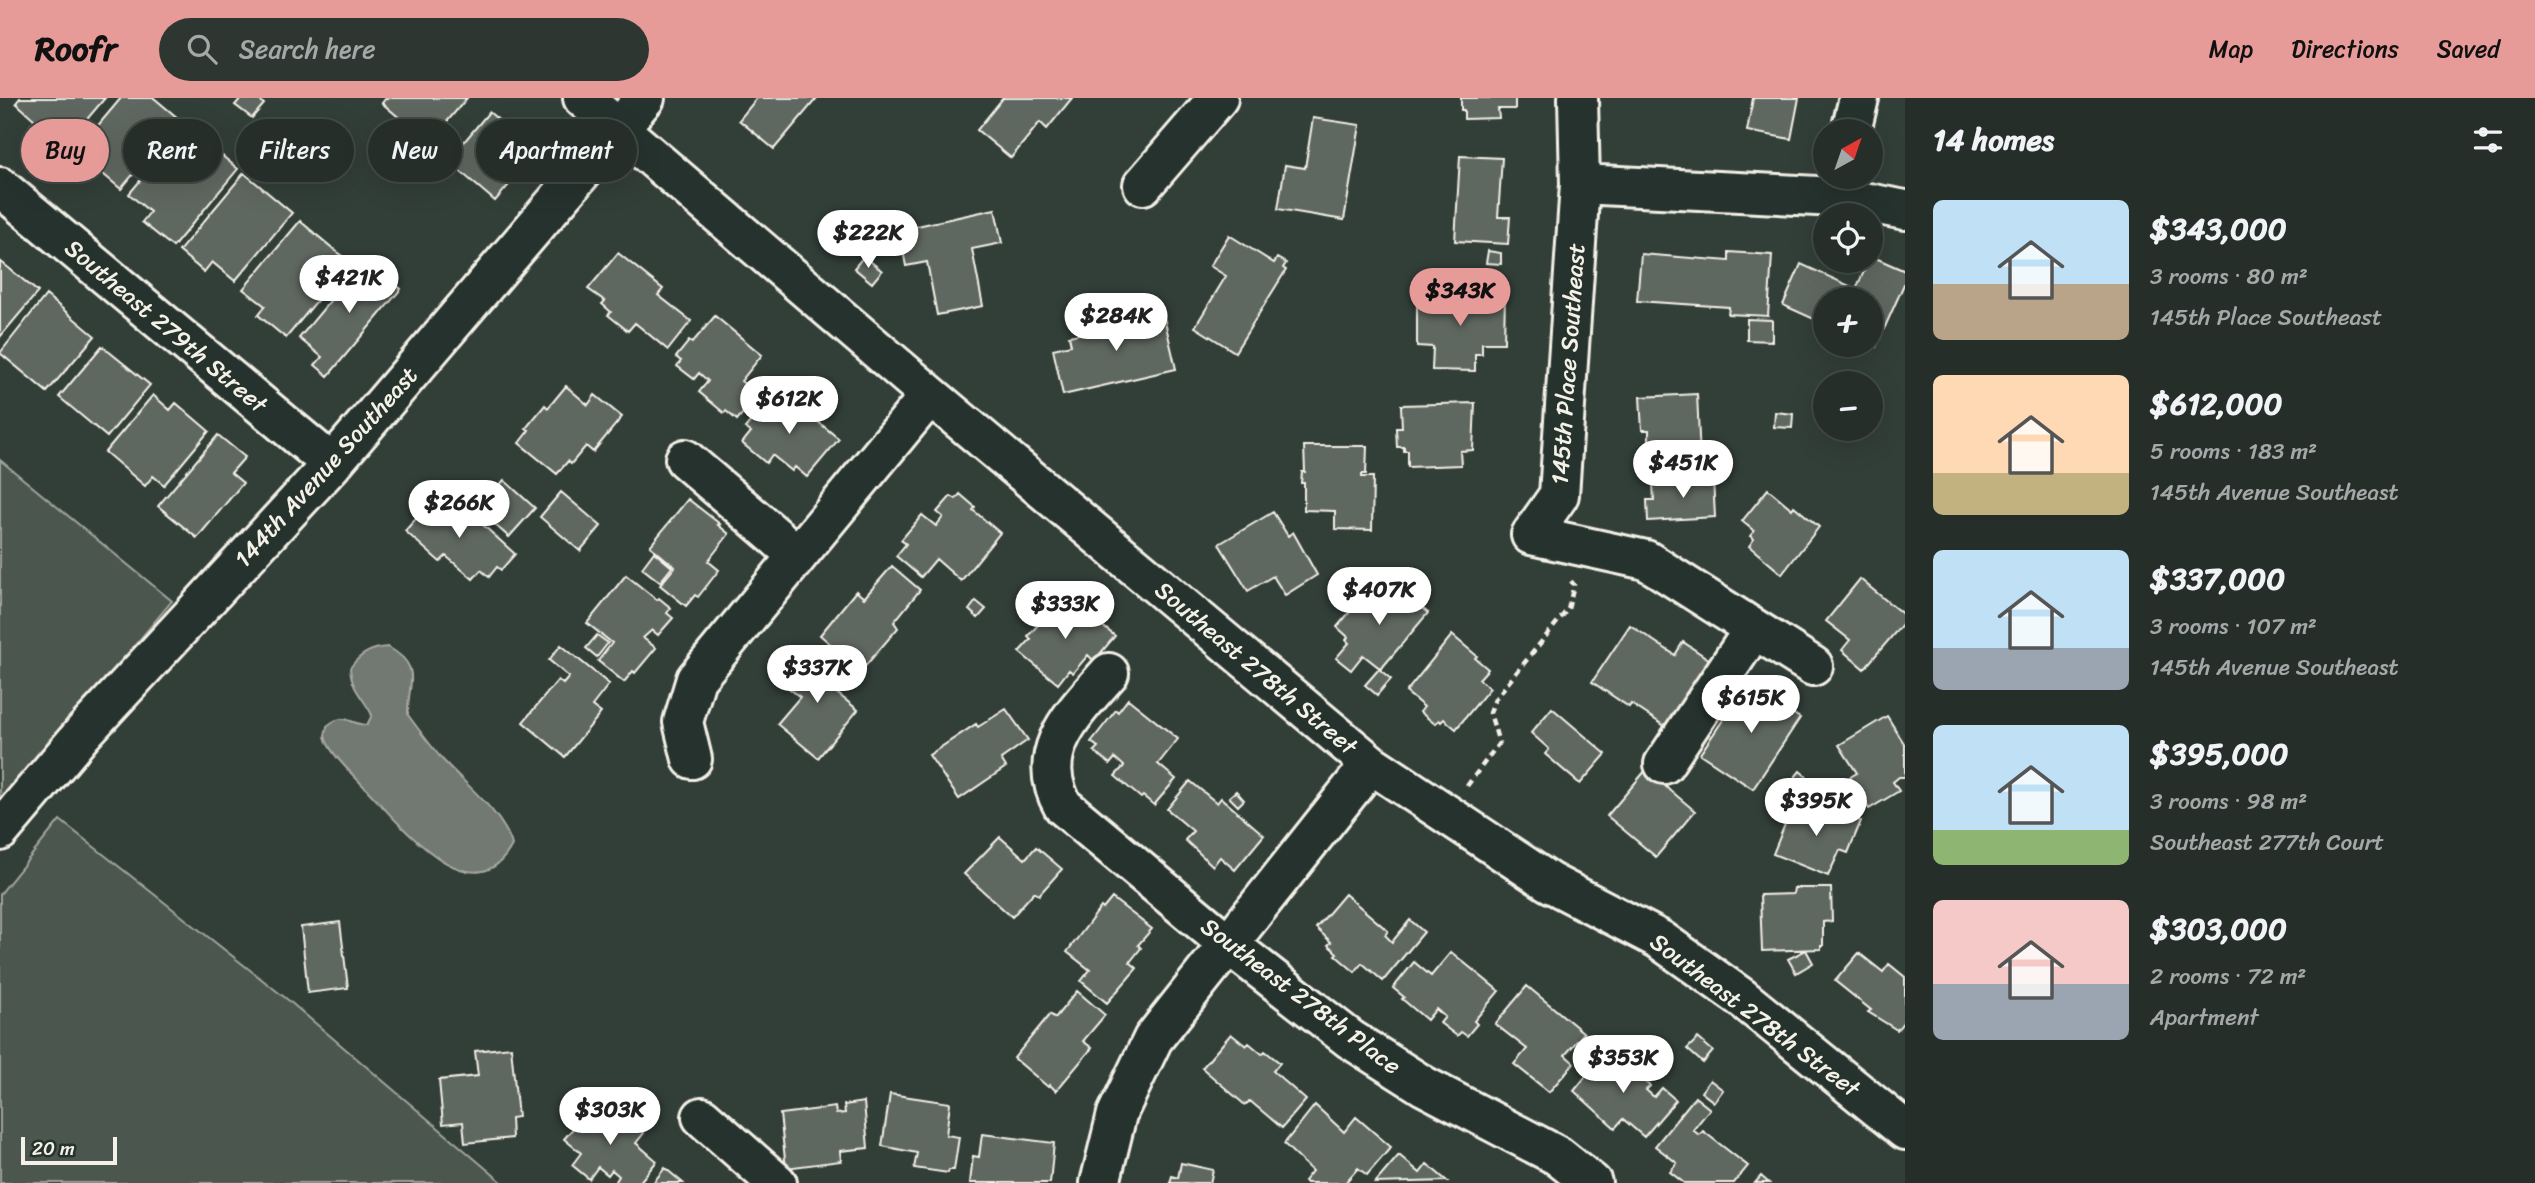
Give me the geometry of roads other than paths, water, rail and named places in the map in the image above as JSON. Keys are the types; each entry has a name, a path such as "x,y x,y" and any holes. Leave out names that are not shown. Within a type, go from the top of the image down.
{"street":[{"name":"Southeast 278th Street","path":"583,98 608,119"},
{"name":"144th Avenue Southeast","path":"628,119 645,98"},
{"path":"1143,185 1218,98"},
{"name":"145th Place Southeast","path":"1578,98 1580,184 1559,495 1531,535 1646,560 1754,629"},
{"path":"1855,119 1859,98"},
{"name":"Southeast 278th Street","path":"637,144 930,395 1371,764 1549,882 1659,939 1742,998 1905,1130"},
{"name":"144th Avenue Southeast","path":"0,831 83,733 332,464 574,182"},
{"path":"1580,184 1813,187"},
{"name":"Southeast 279th Street","path":"0,187 332,464"},
{"path":"1845,189 1905,210"},
{"path":"692,759 683,722 696,679 930,395"},
{"path":"685,459 797,555"},
{"path":"1664,764 1754,629 1813,666"},
{"name":"Southeast 278th Place","path":"1110,673 1066,721 1056,747 1051,770 1054,790 1063,806 1228,944 1350,1039 1424,1086 1558,1156 1592,1183"},
{"path":"1100,1183 1117,1114 1153,1039 1371,764"},
{"path":"702,1117 777,1183"}]}
